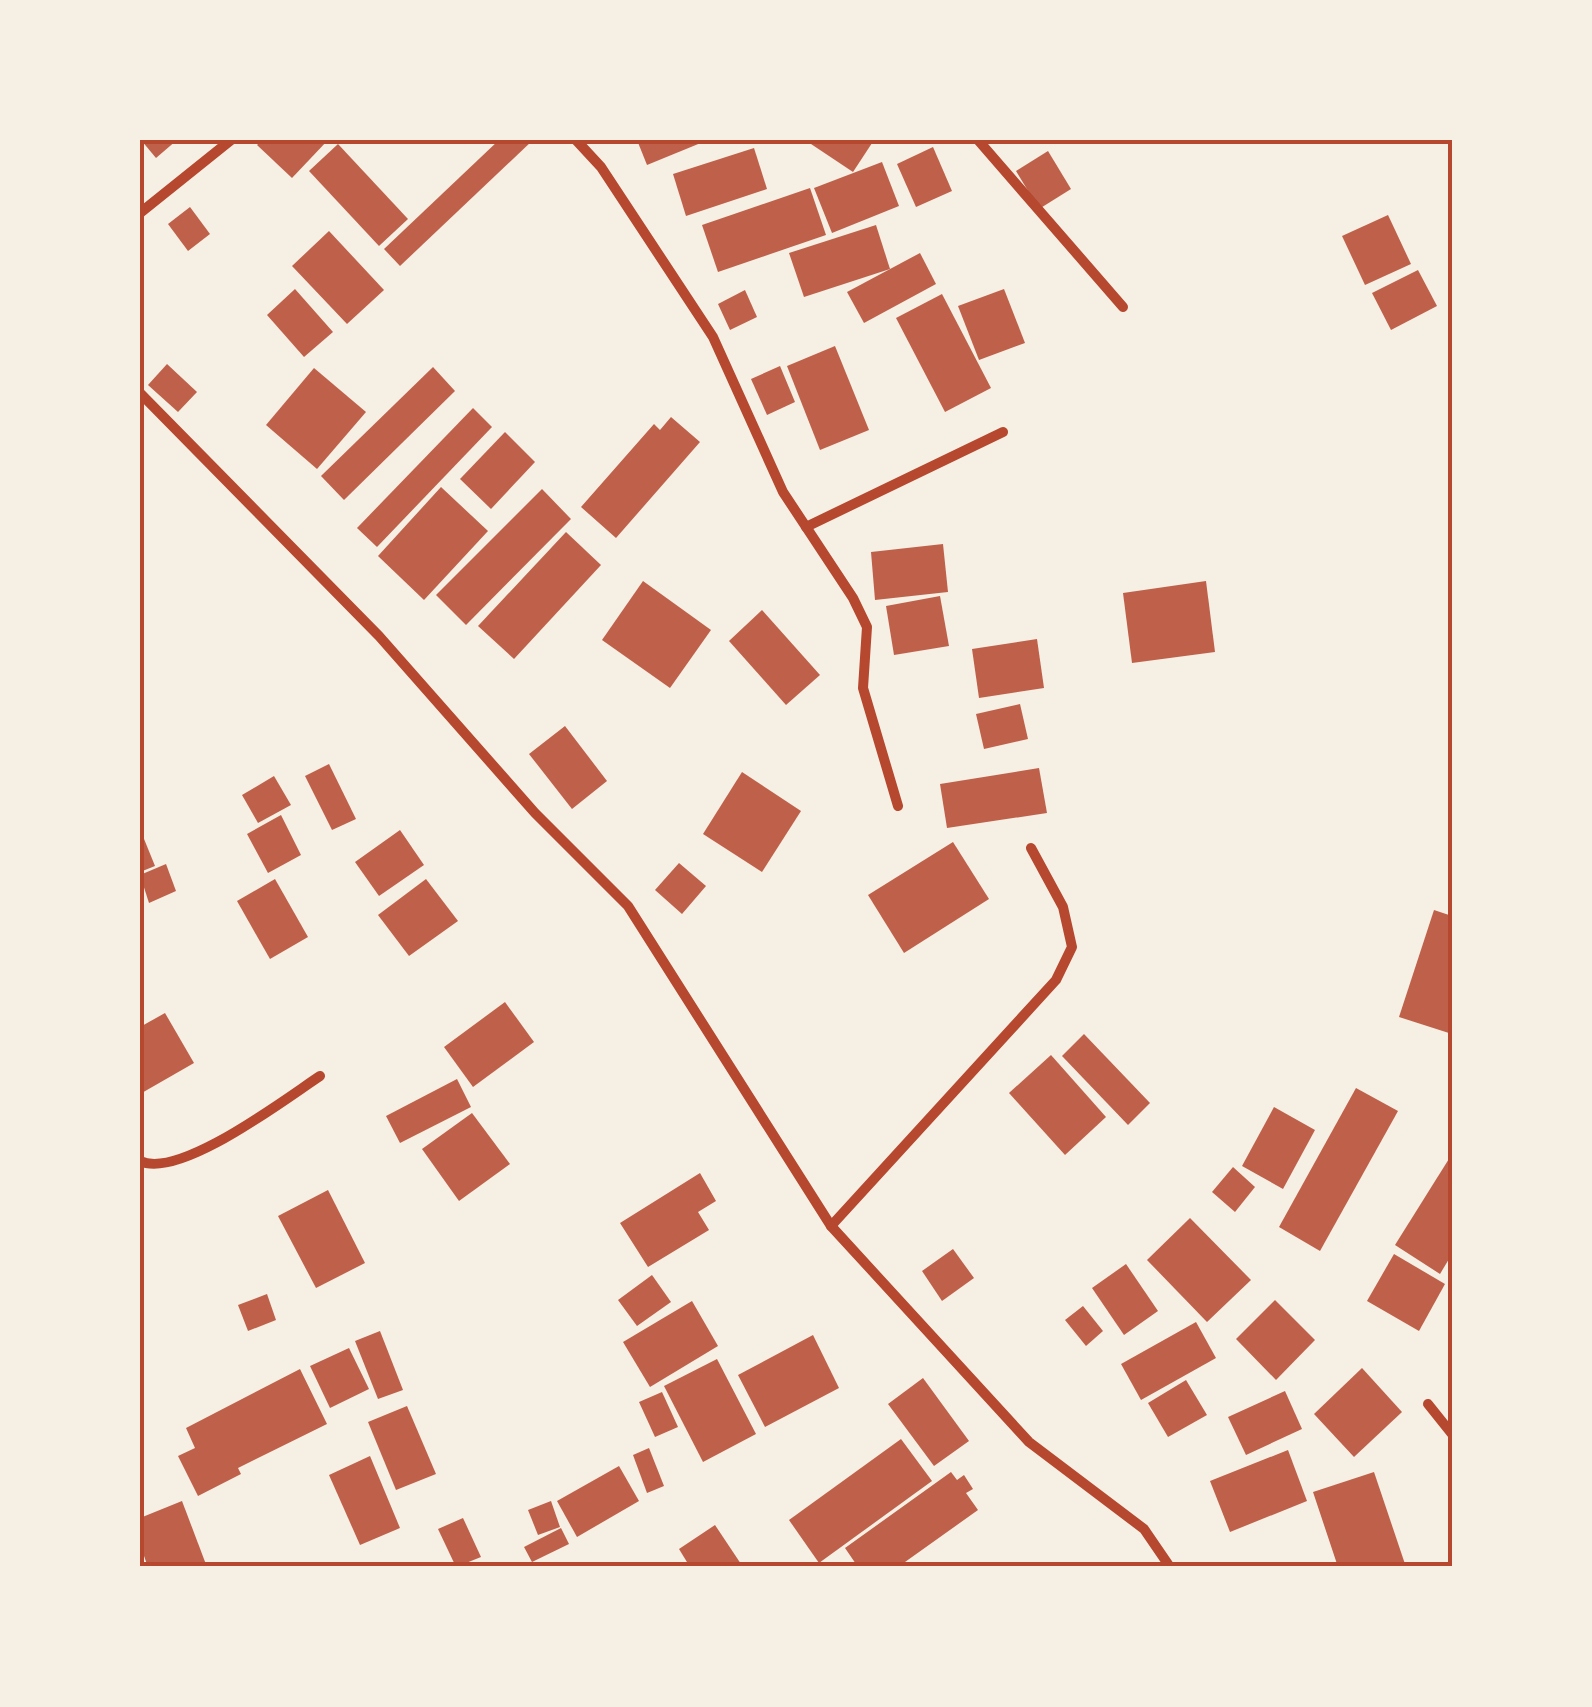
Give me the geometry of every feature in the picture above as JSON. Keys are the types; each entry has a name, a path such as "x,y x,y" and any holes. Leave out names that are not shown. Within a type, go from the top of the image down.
{"street":[{"path":"140,213 230,140"},
{"path":"576,140 601,167 712,336 784,492 854,598 867,627 863,688 898,806"},
{"path":"978,140 1123,306"},
{"path":"140,393 380,636 535,813 628,906 832,1226 1028,1442 1144,1529 1170,1567"},
{"path":"806,527 1003,432"},
{"path":"832,1226 1056,980 1072,947 1063,906 1031,848"},
{"path":"140,1161 150,1166 195,1154 320,1076"},
{"path":"1428,1404 1452,1434"}],"building":[{"path":"141,140 177,140 156,158"},
{"path":"262,140 328,140 292,178 257,145"},
{"path":"499,140 533,140 400,266 384,249"},
{"path":"637,140 708,140 647,165"},
{"path":"805,140 874,140 853,172"},
{"path":"338,144 408,219 379,246 309,171"},
{"path":"933,147 952,191 916,207 897,164"},
{"path":"754,148 767,189 686,216 673,174"},
{"path":"1048,151 1071,189 1039,209 1016,171"},
{"path":"882,162 899,206 832,233 814,188"},
{"path":"810,188 826,235 718,272 702,225"},
{"path":"190,207 210,234 188,251 168,224"},
{"path":"1388,215 1411,264 1365,285 1342,236"},
{"path":"876,225 890,269 804,297 789,253"},
{"path":"329,231 384,290 347,324 292,266"},
{"path":"920,253 936,284 864,323 847,292"},
{"path":"1418,270 1437,306 1391,330 1372,293"},
{"path":"295,289 333,332 304,357 267,315"},
{"path":"1004,289 1025,343 979,360 958,306"},
{"path":"745,290 757,317 730,330 718,304"},
{"path":"942,294 991,388 945,412 896,318"},
{"path":"835,346 869,430 820,450 787,366"},
{"path":"167,364 197,392 178,412 148,385"},
{"path":"780,366 795,402 767,415 751,379"},
{"path":"433,367 455,391 344,500 321,476"},
{"path":"314,368 366,412 317,469 266,425"},
{"path":"473,408 492,427 377,547 357,528"},
{"path":"671,417 700,442 616,538 581,507 654,424 660,430"},
{"path":"505,432 535,462 491,509 460,479"},
{"path":"441,487 488,531 424,600 378,556"},
{"path":"542,489 571,519 466,625 436,595"},
{"path":"566,532 601,565 514,659 478,626"},
{"path":"943,544 948,592 875,600 871,552"},
{"path":"643,581 711,630 670,688 602,640"},
{"path":"1206,581 1215,652 1132,663 1123,593"},
{"path":"940,596 949,646 894,655 886,606"},
{"path":"762,610 820,675 786,705 729,641"},
{"path":"1037,639 1044,688 979,698 972,649"},
{"path":"1020,704 1028,739 984,749 976,714"},
{"path":"565,726 607,781 572,809 529,754"},
{"path":"329,764 356,819 332,830 305,776"},
{"path":"1039,768 1047,813 947,828 940,784"},
{"path":"742,772 801,811 762,872 703,834"},
{"path":"274,776 291,805 258,823 242,795"},
{"path":"281,815 301,855 268,873 247,834"},
{"path":"140,829 155,866 140,872"},
{"path":"400,830 424,865 379,896 355,862"},
{"path":"953,842 989,899 904,953 868,895"},
{"path":"679,863 706,886 682,914 655,890"},
{"path":"166,864 176,891 149,903 140,875"},
{"path":"275,879 308,937 270,959 237,901"},
{"path":"426,879 458,921 409,956 378,915"},
{"path":"1434,910 1452,916 1452,1034 1399,1017"},
{"path":"505,1002 534,1042 473,1087 444,1047"},
{"path":"165,1013 194,1063 140,1094 140,1027"},
{"path":"1084,1034 1150,1103 1128,1125 1062,1056"},
{"path":"1051,1055 1106,1117 1065,1155 1009,1093"},
{"path":"457,1079 471,1107 400,1143 386,1116"},
{"path":"1356,1088 1398,1111 1320,1251 1279,1227"},
{"path":"1274,1107 1315,1130 1283,1189 1242,1166"},
{"path":"472,1113 510,1164 459,1201 422,1149"},
{"path":"1452,1154 1452,1254 1440,1274 1395,1245"},
{"path":"1233,1167 1255,1187 1235,1212 1212,1192"},
{"path":"700,1173 716,1201 698,1212 709,1230 648,1267 620,1223"},
{"path":"328,1190 365,1263 316,1288 278,1216"},
{"path":"1190,1218 1251,1280 1207,1322 1147,1260"},
{"path":"953,1249 974,1278 942,1301 922,1271"},
{"path":"1394,1254 1445,1284 1419,1331 1367,1301"},
{"path":"1126,1264 1158,1311 1124,1335 1092,1288"},
{"path":"652,1275 671,1302 637,1326 618,1300"},
{"path":"267,1294 276,1320 248,1331 238,1305"},
{"path":"1275,1300 1315,1340 1276,1380 1236,1339"},
{"path":"692,1301 718,1346 650,1387 623,1342"},
{"path":"1083,1306 1103,1331 1086,1346 1065,1320"},
{"path":"1196,1322 1216,1358 1141,1400 1121,1364"},
{"path":"380,1331 403,1390 378,1399 355,1341"},
{"path":"813,1335 839,1388 765,1427 738,1375"},
{"path":"349,1348 369,1389 330,1408 310,1366"},
{"path":"717,1359 756,1434 703,1462 664,1386"},
{"path":"1362,1368 1402,1412 1354,1457 1314,1414"},
{"path":"300,1369 327,1424 238,1468 241,1474 198,1496 178,1456 195,1448 186,1428"},
{"path":"923,1378 969,1441 934,1466 888,1404"},
{"path":"1186,1380 1207,1415 1168,1437 1148,1403"},
{"path":"1285,1391 1302,1429 1246,1455 1228,1417"},
{"path":"662,1392 678,1427 655,1437 639,1402"},
{"path":"407,1406 436,1474 396,1490 368,1422"},
{"path":"901,1439 932,1481 819,1563 789,1520"},
{"path":"649,1448 664,1486 647,1493 633,1455"},
{"path":"1288,1450 1307,1501 1230,1532 1210,1481"},
{"path":"370,1456 400,1528 360,1545 329,1475"},
{"path":"619,1466 639,1501 577,1537 557,1501"},
{"path":"951,1472 957,1480 964,1475 973,1489 966,1493 978,1510 898,1567 858,1567 845,1548"},
{"path":"1374,1472 1406,1567 1338,1567 1313,1492"},
{"path":"182,1501 207,1567 148,1567 140,1545 140,1518"},
{"path":"551,1501 560,1527 538,1535 528,1510"},
{"path":"463,1518 481,1557 456,1567 438,1529"},
{"path":"715,1525 743,1567 690,1567 679,1549"},
{"path":"561,1528 569,1544 532,1562 524,1547"}]}
